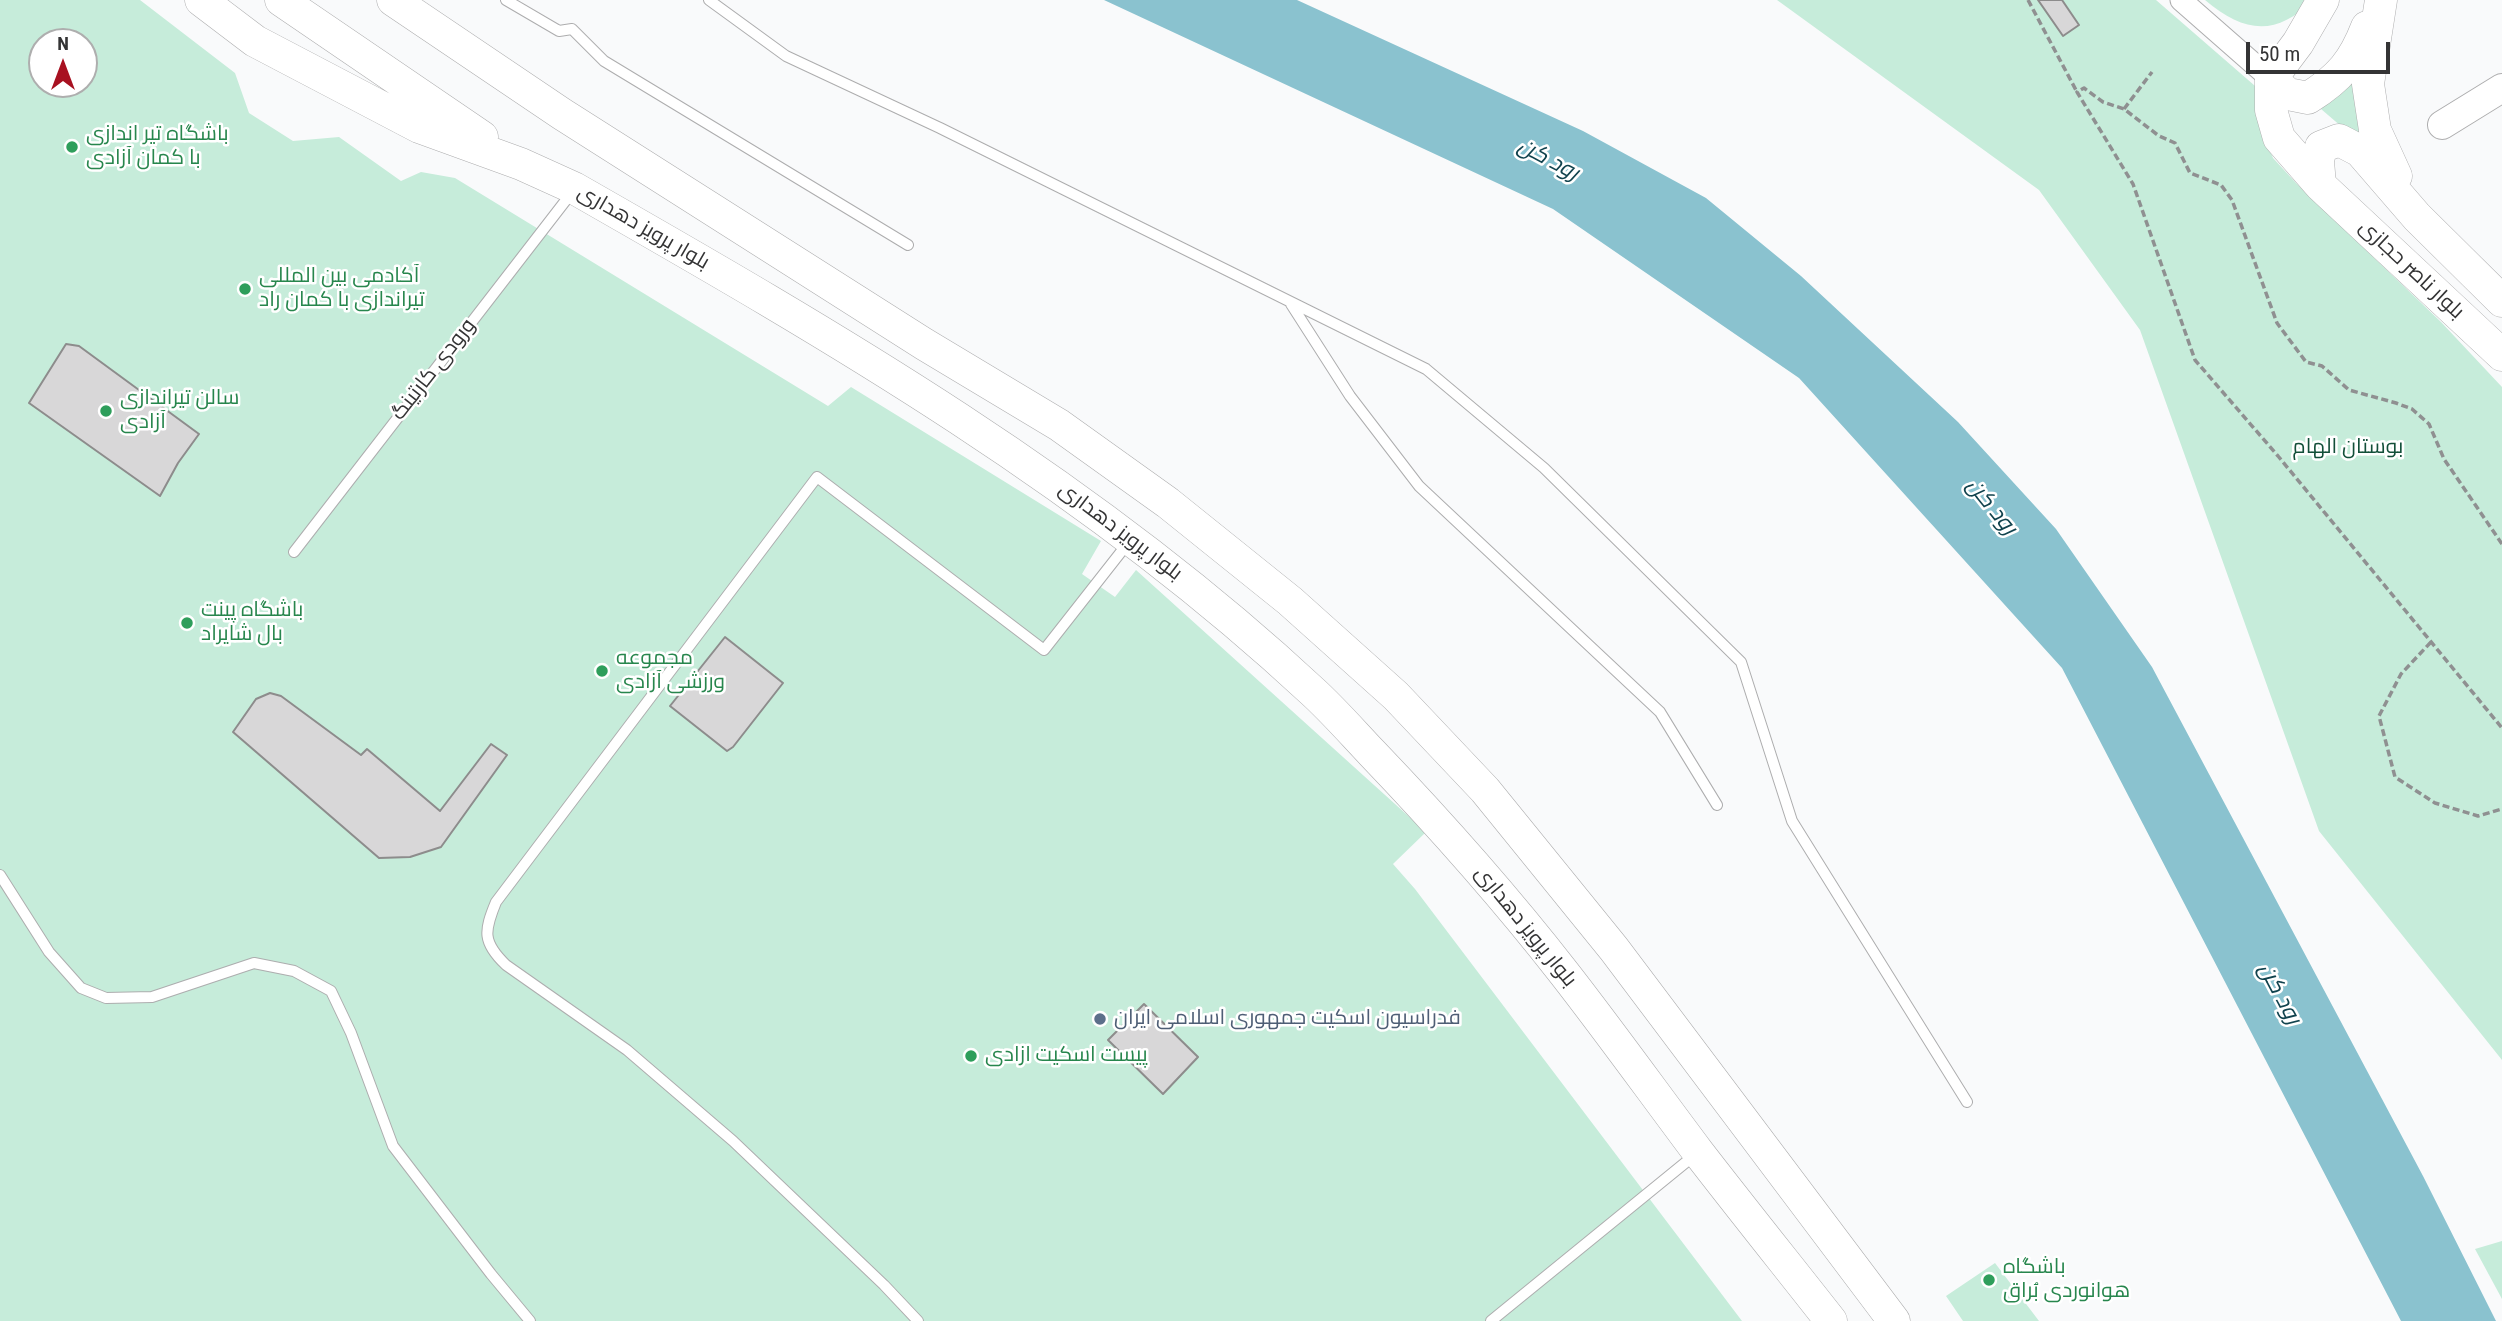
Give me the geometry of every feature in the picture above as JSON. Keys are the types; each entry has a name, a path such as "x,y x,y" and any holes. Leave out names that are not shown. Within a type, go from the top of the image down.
{"main road":[{"name":"بلوار پرویز دهداری","path":"201,0 255,41 419,127 521,164 574,188 897,377 1016,455 1132,539 1225,612 1305,685 1398,780 1484,876 1562,971 1831,1321"},
{"path":"281,0 521,164"},
{"path":"393,0 573,121 924,344 1059,425 1168,503 1290,601 1396,696 1485,790 1622,960 1894,1321"},
{"path":"2323,0 2298,43 2271,79 2288,94 2308,98 2325,88 2348,66 2359,49 2379,0"},
{"path":"2379,0 2368,84 2375,130 2417,217"},
{"name":"بلوار ناصر حجازی","path":"2271,79 2271,110 2280,138 2320,185 2502,355"},
{"path":"2320,185 2318,161 2321,147 2339,140 2360,150 2417,217"},
{"name":"بلوار ناصر حجازی","path":"2417,217 2502,301"}],"street":[{"path":"2181,0 2271,79"},
{"path":"2442,125 2502,88"}],"lane":[{"path":"506,0 559,31 572,29 604,61 908,245"},
{"path":"709,0 786,56 940,128 1426,369 1544,468 1741,662 1792,821 1967,1102"},
{"name":"ورودی کارتینگ","path":"294,552 574,188"},
{"path":"1290,301 1350,396 1419,486 1660,712 1717,805"},
{"path":"918,1321 884,1285 722,1132 627,1050 506,965 490,950 486,927 496,902 817,477 1044,650 1132,539"},
{"path":"0,875 49,952 81,988 106,998 152,997 254,962 294,971 331,991 351,1033 393,1146 530,1321"},
{"path":"1491,1321 1699,1152"}],"path":[{"path":"2028,0 2077,92 2133,184 2194,360 2278,456 2502,728"},
{"path":"2124,108 2152,72"},
{"path":"2077,92 2084,88 2103,102 2124,108 2159,136 2175,142 2190,173 2221,185 2232,200 2277,323 2306,362 2322,366 2349,390 2412,409 2429,424 2444,459 2502,544"},
{"path":"2431,642 2402,674 2379,716 2395,777 2435,803 2479,816 2502,808"}],"green space":[{"name":"مجموعه ورزشی آزادی","path":"0,0 140,0 235,73 249,113 293,141 339,137 401,181 421,172 455,178 828,406 851,387 1101,541 1082,574 1115,597 1136,570 1426,832 1393,864 1415,889 1742,1321 0,1321"},
{"name":"بوستان الهام","path":"1777,0 2156,0 2262,92 2260,126 2273,158 2441,322 2502,387 2502,1060 2319,831 2140,330 2039,190"},
{"path":"2205,0 2313,0 2286,20 2260,26 2233,19"},
{"path":"2360,67 2363,145 2321,109"},
{"path":"2502,1241 2502,1299 2475,1249"},
{"name":"باشگاه هوانوردی بُراق","path":"1995,1263 2039,1321 1963,1321 1946,1296"}],"water":[{"name":"رود کن","path":"1104,0 1297,0 1583,131 1706,198 1801,276 1958,422 2056,529 2152,667 2423,1176 2496,1321 2401,1321 2062,668 1799,378 1553,209"}],"building":[{"path":"2038,0 2062,0 2079,25 2063,36"},
{"path":"66,344 79,346 199,434 178,463 160,496 29,403"},
{"path":"725,637 783,683 727,751 670,706"},
{"path":"270,693 281,696 361,755 367,749 440,811 491,744 507,755 441,847 410,857 379,858 233,732 256,699"},
{"path":"1144,1004 1198,1057 1163,1094 1108,1040"}],"place":[{"name":"باشگاه تیر اندازی با کمان آزادی","path":"72,147"},
{"name":"آکادمی بین المللی تیراندازی با کمان راد","path":"245,289"},
{"name":"سالن تیراندازی آزادی","path":"106,411"},
{"name":"باشگاه پینت بال شایراد","path":"187,623"},
{"name":"مجموعه ورزشی آزادی","path":"602,671"},
{"name":"فدراسیون اسکیت جمهوری اسلامی ایران","path":"1100,1019"},
{"name":"پیست اسکیت ازادی","path":"971,1056"},
{"name":"باشگاه هوانوردی بُراق","path":"1989,1280"}]}
